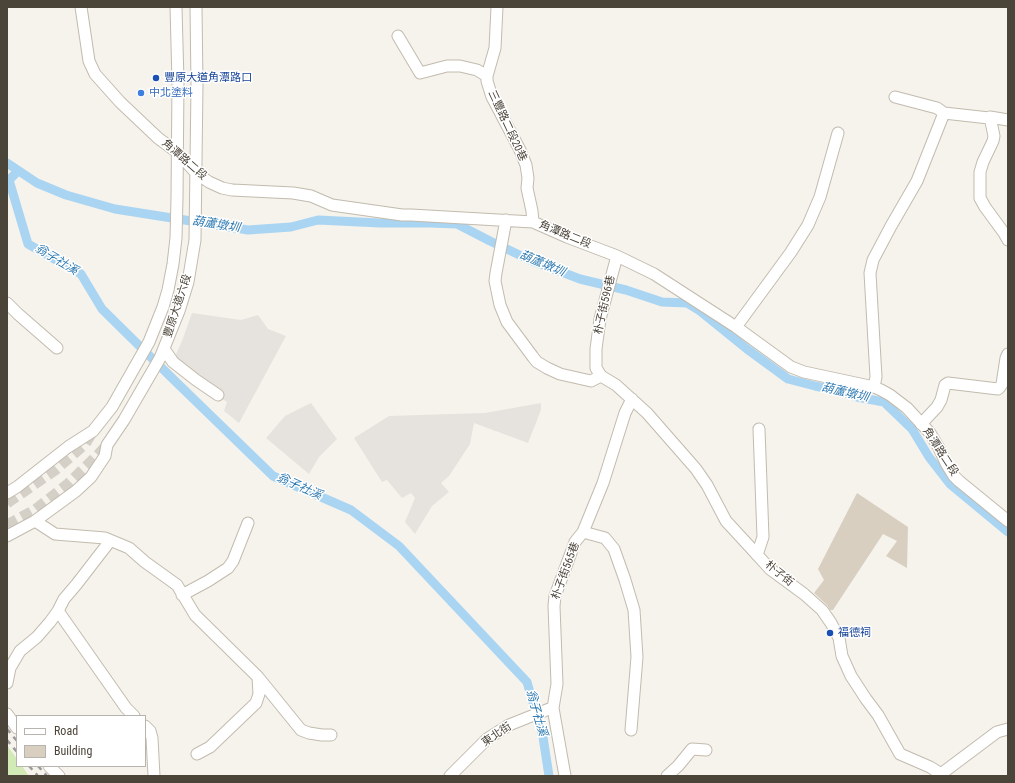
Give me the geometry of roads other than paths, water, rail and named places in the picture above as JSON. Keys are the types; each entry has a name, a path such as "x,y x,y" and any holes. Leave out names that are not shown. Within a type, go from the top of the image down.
{"street":[{"name":"角潭路二段","path":"81,7 89,61 95,74 120,102 158,138 177,152 196,173 209,182 222,188 232,190 293,193 311,196 332,205 402,215 533,222 617,256 654,274 736,327 784,363 804,372 874,387 898,400 930,433 954,476 1008,521"},
{"name":"豐原大道六段","path":"7,493 17,487 68,447 93,431 112,407 149,342 163,307 173,264 176,238 178,82 176,7"},
{"name":"豐原大道六段","path":"7,536 35,521 76,491 92,477 105,456 107,445 124,420 162,354 179,311 188,282 195,238 197,85 196,7"},
{"name":"三豐路二段20巷","path":"497,7 495,48 487,81 492,97 520,150 526,165 528,178 527,188 533,222"},
{"path":"398,36 420,73 447,66 460,66 477,70 487,76"},
{"path":"895,97 937,108 944,113 1008,120"},
{"path":"874,387 876,370 870,273 873,260 917,181 944,113"},
{"path":"990,117 994,136 980,172 980,198 984,207 1008,240"},
{"path":"736,327 791,252 808,225 820,196 838,133"},
{"path":"506,220 496,273 496,281 500,305 507,322 537,362 546,368 560,374 591,381 601,376"},
{"name":"朴子街596巷","path":"601,376 596,368 596,349 600,319 617,256"},
{"path":"7,303 57,348"},
{"path":"162,354 218,395"},
{"path":"921,424 937,407 944,385 948,383 1000,387 1002,384 1008,354"},
{"name":"朴子街","path":"601,376 616,385 647,413 696,469 726,521 770,569 804,594 822,610 839,638 842,656 850,676 878,715 900,754 930,767 942,775"},
{"name":"朴子街565巷","path":"566,776 551,709 557,684 554,606 555,596 575,542 583,532 603,482 625,413 632,399"},
{"path":"757,555 763,537 759,429"},
{"path":"35,521 55,534 105,538 129,548 145,562 177,585 195,615 258,677 301,730 309,733 331,735"},
{"path":"182,595 228,568 233,561 248,523"},
{"path":"583,532 605,538 614,548 634,610 637,657 631,730"},
{"path":"7,683 10,668 20,652 38,637 58,611 64,599 110,541"},
{"path":"58,611 126,708 133,715"},
{"path":"197,754 210,747 256,703 259,694 258,677"},
{"name":"東北街","path":"450,776 488,739 509,725 551,709"},
{"path":"7,714 16,727"},
{"path":"146,727 150,731 152,738 154,776"},
{"path":"942,775 998,732 1008,729"},
{"path":"667,776 678,766 692,748 706,750"},
{"path":"50,767 58,776"}],"waterway":[{"name":"葫蘆墩圳","path":"7,163 37,183 66,195 115,209 248,230 291,227 318,220 380,223 457,224 530,260 580,279 626,290 662,302 687,303 700,311 747,349 788,379 844,392 857,397 884,402 912,429 929,457 950,484 1008,532"},
{"name":"翁子社溪","path":"18,171 9,180 28,244 81,274 102,309 273,476 351,510 399,546 527,682 543,737 549,776"}],"tunnel":[{"path":"7,503 55,470 85,444 93,431"},
{"path":"7,525 35,510 68,484 107,445"}],"railway":[{"path":"7,729 16,740"},
{"path":"7,740 16,751"},
{"path":"30,767 38,776"},
{"path":"39,767 47,776"}],"place":[{"name":"豐原大道角潭路口","path":"156,78"},
{"name":"中北塗料","path":"141,93"},
{"name":"福德祠","path":"830,633"}]}
